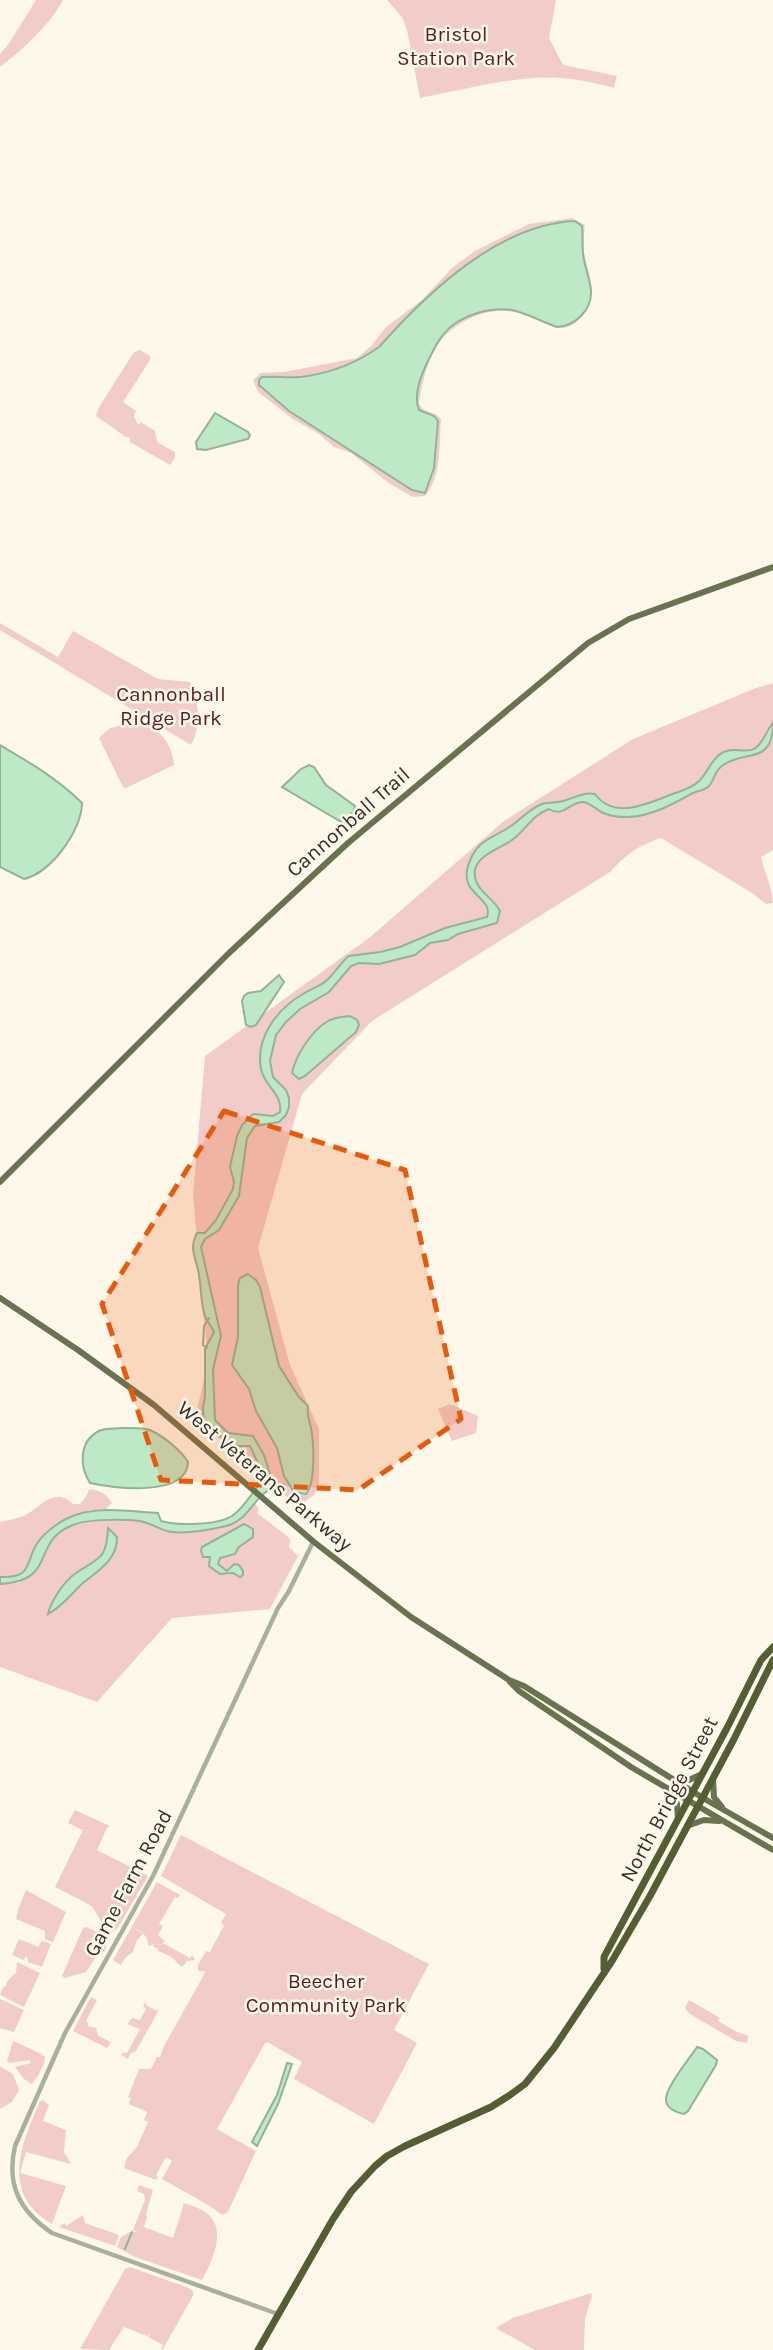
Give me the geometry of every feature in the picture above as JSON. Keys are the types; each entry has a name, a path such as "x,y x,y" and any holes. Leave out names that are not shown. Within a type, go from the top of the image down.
{"highway":[{"name":"North Bridge Street","path":"604,1969 604,1957 704,1773 761,1660 773,1648"},
{"name":"North Bridge Street","path":"258,2350 333,2219 351,2192 375,2166 405,2146 491,2107 525,2084 554,2048 604,1969 612,1961 650,1896 773,1660"}],"main road":[{"name":"Cannonball Trail","path":"0,1182 229,953 348,843 589,643 629,619 773,567"},
{"name":"West Veterans Parkway","path":"0,1298 154,1405 314,1542 412,1618 509,1680 524,1686 693,1792 773,1838"},
{"name":"West Veterans Parkway","path":"509,1680 519,1691 614,1756 773,1850"},
{"path":"672,1779 690,1780 704,1773"},
{"path":"713,1779 714,1797 725,1811"},
{"path":"671,1791 677,1804 678,1821"},
{"path":"687,1826 704,1820 722,1821"}],"street":[{"name":"Game Farm Road","path":"278,2314 52,2232 31,2216 16,2192 12,2160 15,2146 53,2056 153,1876 278,1608 314,1542"}],"highlighted area":[{"path":"224,1111 405,1170 461,1419 358,1490 161,1480 102,1304"}],"green space":[{"path":"36,0 63,0 43,28 0,67 0,54"},
{"name":"Bristol Station Park","path":"387,0 556,0 549,38 563,65 617,76 614,88 574,79 543,78 508,81 420,98 407,30 402,17"},
{"path":"572,218 585,225 584,252 591,285 591,299 589,305 579,320 562,328 552,326 514,312 481,314 457,326 439,343 424,377 419,403 423,409 441,419 437,470 425,496 413,497 390,484 351,453 334,447 258,392 253,380 261,373 284,372 357,358 386,327 422,300 452,268 475,251 529,224","holes":["583,231 583,253 591,289 589,303 571,323 560,327 515,310 487,310 463,319 436,347 421,377 417,397 419,410 434,416 438,421 434,468 424,493 412,490 289,411 262,389 266,377 325,371 353,362 379,347 443,283 499,243 531,232"]},
{"path":"140,350 150,356 150,360 123,402 136,411 134,416 138,425 141,422 155,431 157,442 175,452 175,458 170,465 130,442 130,437 126,437 96,416 134,352"},
{"name":"Cannonball Ridge Park","path":"0,623 58,657 73,631 158,679 190,682 198,714 197,729 191,745 0,630"},
{"path":"773,683 773,850 761,857 773,903 766,904 661,838 645,844 610,872 372,1021 302,1094 258,1248 290,1365 319,1429 319,1487 314,1495 297,1507 275,1485 195,1418 208,1362 193,1195 205,1056 369,938 504,821 633,739"},
{"path":"130,723 147,726 161,735 170,748 174,765 126,788 123,787 99,738 110,728"},
{"path":"450,1404 478,1416 476,1433 452,1441 438,1409"},
{"path":"89,1489 102,1493 112,1503 106,1509 89,1510 35,1547 28,1566 20,1573 0,1577 0,1522 23,1516 54,1497 80,1504"},
{"path":"255,1503 259,1510 257,1513 290,1539 289,1547 298,1556 270,1609 172,1618 97,1702 0,1667 0,1584 19,1583 45,1546 63,1529 92,1521 118,1519 140,1521 169,1531 207,1531 229,1524 248,1512","holes":["244,1524 238,1550 218,1561 219,1566 227,1571 231,1565 233,1573 220,1574 209,1566 209,1556","108,1529 117,1546 98,1570 62,1605 69,1579 100,1556 107,1541"]},
{"path":"75,1810 110,1826 97,1850 148,1876 117,1929 112,1932 105,1928 92,1906 55,1887 83,1830 68,1823"},
{"name":"Beecher Community Park","path":"181,1835 429,1964 394,2030 417,2043 374,2124 294,2079 302,2062 265,2043 217,2129 256,2151 228,2212 222,2215 162,2179 172,2161 166,2157 156,2180 124,2168 148,2122 144,2120 147,2112 129,2104 131,2098 128,2097 139,2069 151,2069 157,2057 160,2057 206,1971 198,1971 198,1965 206,1951 210,1952 224,1925 221,1923 226,1914 161,1876"},
{"path":"157,1882 180,1895 175,1897 159,1924 163,1926 158,1935 165,1941 162,1944 190,1958 192,1955 195,1960 187,1961 182,1967 170,1956 158,1951 154,1944 149,1946 144,1934 134,1928 143,1934 137,1940 133,1952 121,1965 113,1960"},
{"path":"26,1890 66,1912 53,1942 45,1939 45,1931 16,1919"},
{"path":"86,1927 105,1939 104,1952 101,1950 86,1972 65,1978 62,1976 83,1928"},
{"path":"19,1939 38,1947 42,1941 51,1944 42,1967 28,1962 27,1956 23,1960 12,1955"},
{"path":"17,1962 40,1973 24,2007 0,1995 8,1980 16,1973"},
{"path":"91,1997 97,2000 86,2021 88,2026 96,2028 98,2036 111,2042 107,2048 73,2031"},
{"path":"0,1999 24,2010 14,2032 0,2028"},
{"path":"689,2000 720,2018 718,2021 748,2036 747,2043 736,2041 690,2014 685,2008"},
{"path":"146,2001 146,2005 157,2011 160,2008 136,2051 130,2054 128,2059 121,2055 127,2053 140,2029 127,2024 132,2018 140,2020 146,2009 143,2006"},
{"path":"13,2041 45,2057 35,2083 37,2076 32,2084 24,2079 15,2067 31,2063 30,2060 7,2061"},
{"path":"0,2066 13,2074 19,2090 12,2102 0,2109"},
{"path":"43,2100 49,2105 43,2121 66,2130 64,2152 71,2164 26,2152 20,2173 66,2186 52,2224 36,2212 20,2183 19,2167 22,2151 40,2101"},
{"path":"139,2185 153,2190 144,2227 173,2238 184,2203 201,2210 215,2223 217,2240 213,2257 202,2280 135,2257 117,2247 121,2237 130,2232 138,2232 133,2230 145,2200 144,2194 137,2191"},
{"path":"83,2215 85,2223 119,2235 115,2246 59,2227 64,2223 66,2226"},
{"path":"130,2267 194,2292 163,2349 163,2345 148,2337 150,2333 147,2336 124,2327 109,2350 80,2349 125,2269"},
{"path":"591,2293 585,2318 584,2350 535,2350 496,2328 513,2318"}],"shaded area":[{"path":"575,221 582,226 584,258 591,291 589,304 581,316 570,324 557,327 507,309 476,313 450,328 436,345 422,374 417,392 419,410 434,416 438,421 434,468 425,493 412,490 289,411 259,385 262,377 317,374 345,366 363,357 379,347 442,284 492,248 519,234 547,225"},
{"path":"215,413 248,432 248,439 206,450 197,449 196,442"},
{"path":"773,722 772,736 763,751 723,765 707,788 662,809 637,816 617,817 583,802 559,812 549,809 543,812 517,836 486,855 476,866 478,885 500,911 497,923 458,934 448,940 430,943 415,955 379,964 359,963 351,966 329,992 300,1009 286,1022 276,1035 270,1061 273,1077 286,1090 289,1098 286,1115 279,1122 255,1126 247,1138 239,1196 219,1230 205,1239 201,1247 221,1336 213,1369 215,1420 228,1433 253,1436 264,1455 274,1487 261,1496 240,1519 213,1529 172,1532 141,1521 121,1520 88,1521 73,1525 51,1541 38,1568 31,1575 19,1581 0,1584 0,1577 23,1573 40,1539 68,1518 92,1511 118,1510 158,1513 161,1521 177,1524 217,1521 236,1513 261,1482 258,1463 250,1446 230,1443 204,1423 205,1349 214,1332 202,1304 193,1244 197,1233 205,1233 216,1220 233,1189 230,1167 242,1125 253,1114 273,1116 280,1112 279,1100 263,1075 260,1057 265,1036 277,1016 293,1000 325,982 349,956 400,947 445,928 487,917 486,905 468,883 468,866 472,856 487,840 534,808 544,803 595,794 611,806 631,808 685,790 696,784 724,752 746,751 757,747"},
{"path":"0,745 32,764 82,803 77,825 63,849 44,868 24,879 0,867"},
{"path":"309,765 314,767 326,785 355,806 343,823 282,787"},
{"path":"279,975 284,982 256,1025 246,1025 242,1001 244,996 261,991"},
{"path":"350,1016 357,1020 359,1025 356,1032 305,1076 299,1079 292,1073 301,1051 322,1025 339,1017"},
{"path":"248,1274 260,1287 279,1366 308,1406 313,1456 311,1482 306,1494 294,1492 284,1476 277,1448 256,1411 249,1389 232,1365 238,1337 238,1285 240,1278"},
{"path":"136,1428 155,1433 181,1453 188,1462 184,1473 175,1481 147,1488 90,1483 84,1469 83,1454 92,1435 107,1429"},
{"path":"244,1524 253,1529 253,1537 239,1547 235,1554 220,1558 218,1564 227,1571 234,1564 239,1565 243,1575 240,1577 233,1573 220,1574 209,1566 210,1557 203,1557 202,1547"},
{"path":"108,1528 117,1537 110,1559 48,1614 55,1597 67,1581 100,1557 106,1546"},
{"path":"697,2047 717,2060 684,2114 668,2106 666,2096"},
{"path":"287,2063 292,2064 278,2104 257,2146 252,2142 277,2095"}],"waterway":[{"path":"207,1348 203,1345 204,1326 209,1318"},
{"path":"125,2249 132,2232"}]}
